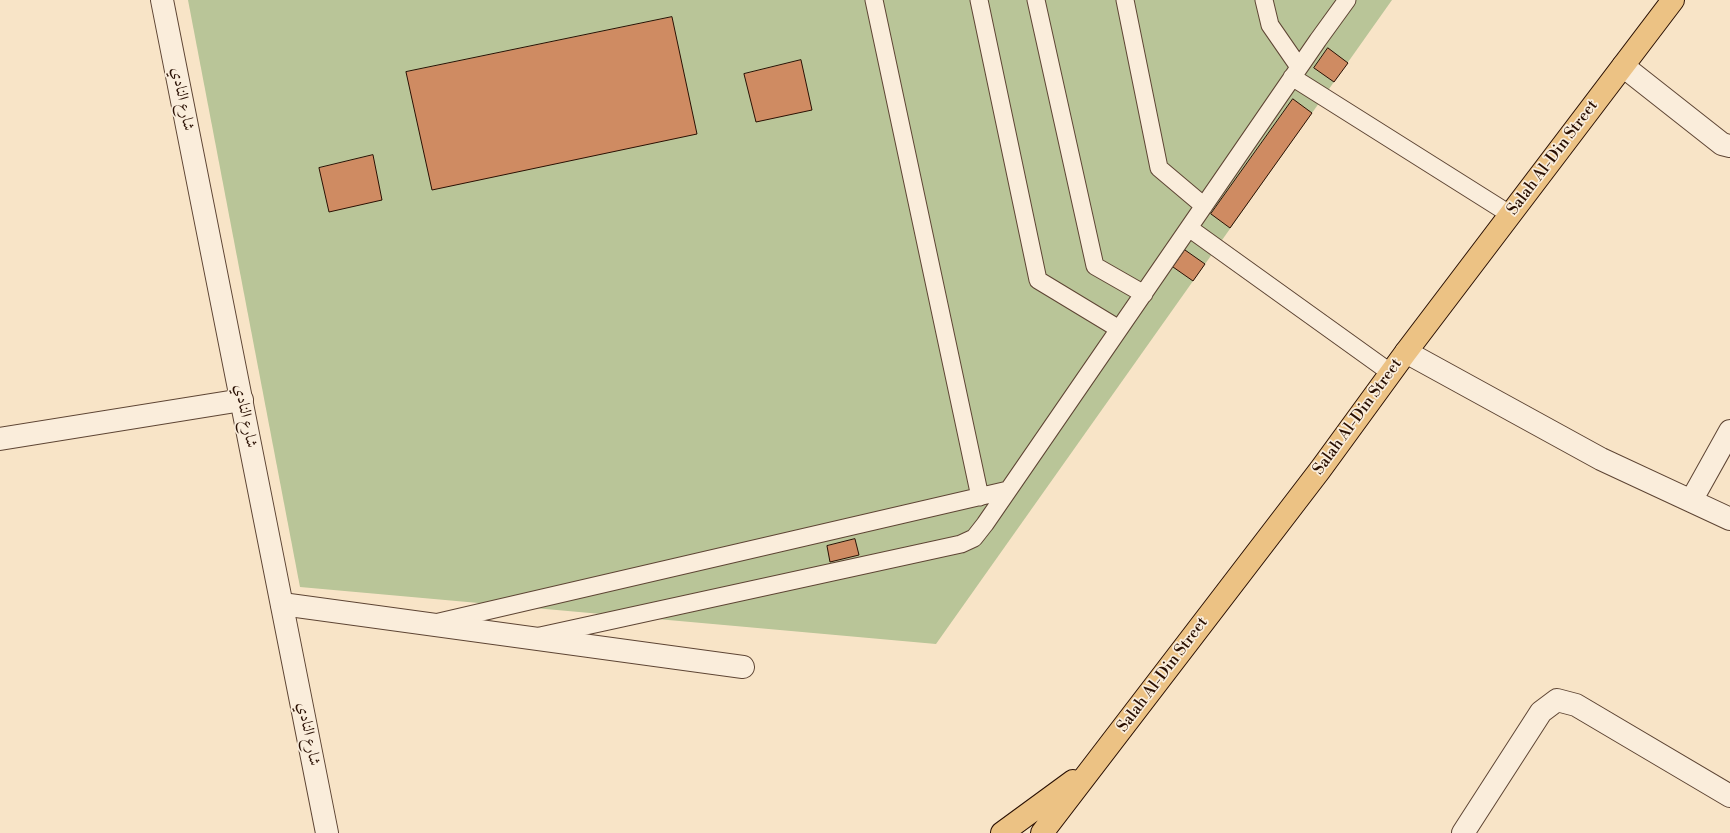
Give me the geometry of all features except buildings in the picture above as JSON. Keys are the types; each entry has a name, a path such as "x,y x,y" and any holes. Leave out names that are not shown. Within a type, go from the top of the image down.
{"main road":[{"name":"Salah Al-Din Street","path":"1048,828 1094,765 1320,470 1406,352 1673,0"},
{"path":"1002,833 1094,765"}],"street":[{"name":"شارع النادي","path":"162,0 328,833"},
{"path":"1623,66 1722,144 1730,146"},
{"path":"1406,352 1601,459 1730,519"},
{"path":"0,439 242,400"},
{"path":"1691,501 1730,431"},
{"path":"282,604 743,667"},
{"path":"1463,833 1541,712 1557,700 1576,705 1730,796"}],"lane":[{"path":"874,0 980,497"},
{"path":"979,0 1038,280 1119,329"},
{"path":"1036,0 1095,266 1144,294"},
{"path":"1125,0 1159,168 1204,206"},
{"path":"1264,0 1270,25 1296,72 1510,215"},
{"path":"532,638 961,544 974,538 980,532 1347,0"},
{"path":"1189,228 1391,373"},
{"path":"431,624 1008,490"}],"green space":[{"path":"188,0 1392,0 936,644 300,587"}]}
